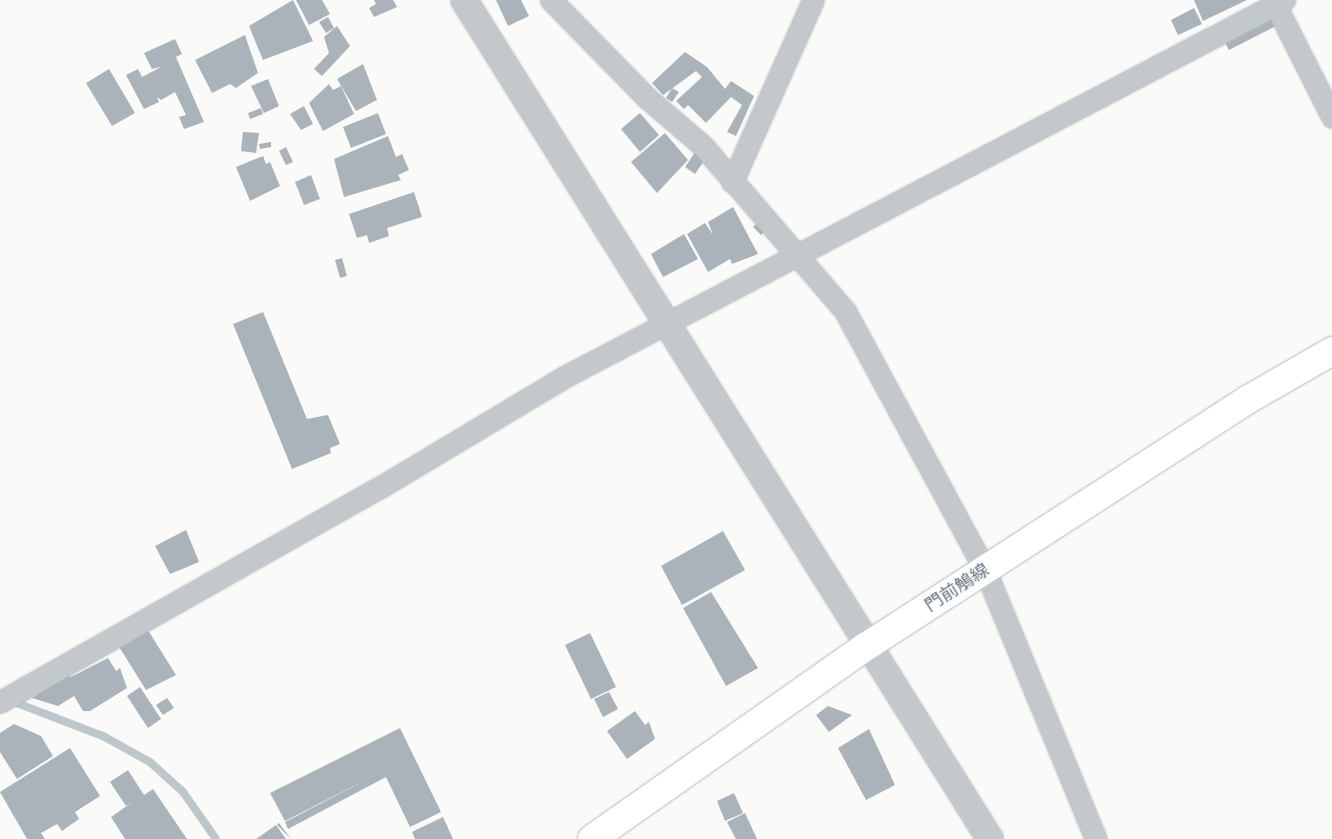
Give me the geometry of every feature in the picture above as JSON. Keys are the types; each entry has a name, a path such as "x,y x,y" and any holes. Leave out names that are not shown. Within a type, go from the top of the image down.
{"main road":[{"name":"門前鵤線","path":"592,839 867,646 1249,399 1332,351"}],"street":[{"path":"464,0 867,646 990,839"},
{"path":"552,0 646,98 703,146 732,182 797,252 845,311 984,570 1096,839"},
{"path":"732,182 813,0"},
{"path":"0,702 664,322 1277,1 1332,117"}],"building":[{"path":"293,0 313,41 263,60 249,26"},
{"path":"296,0 322,0 330,14 309,25"},
{"path":"374,0 393,0 397,7 374,17 369,8 376,4"},
{"path":"496,0 521,0 529,16 508,26"},
{"path":"1194,0 1247,0 1203,21"},
{"path":"1194,8 1202,24 1178,35 1171,20"},
{"path":"1272,14 1278,25 1229,50 1223,39"},
{"path":"328,17 334,28 326,33 319,22"},
{"path":"337,26 350,46 322,76 314,69 329,53 324,37"},
{"path":"245,35 258,73 236,88 230,84 212,93 195,60"},
{"path":"175,39 182,54 176,57 204,122 184,129 179,117 186,115 175,92 161,100 157,97 159,102 144,109 126,75 138,69 142,77 161,67 152,69 144,53"},
{"path":"685,52 707,67 725,89 731,81 754,96 736,136 727,132 742,105 731,97 706,123 688,105 684,109 676,101 702,77 696,71 663,95 652,83"},
{"path":"363,64 377,100 356,111 337,79"},
{"path":"109,69 135,113 112,126 86,83"},
{"path":"268,79 279,106 264,113 251,86"},
{"path":"329,84 333,90 341,86 354,114 323,131 309,103"},
{"path":"672,88 679,92 672,102 666,98"},
{"path":"304,106 313,124 301,130 290,114"},
{"path":"261,108 263,114 250,119 248,113"},
{"path":"378,113 386,134 351,148 343,127"},
{"path":"640,113 659,135 640,152 621,129"},
{"path":"243,132 259,133 256,153 241,151"},
{"path":"665,133 688,160 657,193 631,162"},
{"path":"388,136 396,157 402,154 409,170 398,175 401,180 344,197 334,159"},
{"path":"271,142 271,147 260,149 259,144"},
{"path":"286,147 293,162 286,165 279,151"},
{"path":"698,148 708,155 695,174 685,167"},
{"path":"263,156 266,164 270,162 280,186 250,201 236,167"},
{"path":"311,175 320,199 304,205 295,182"},
{"path":"414,192 422,217 387,228 389,236 369,243 367,235 357,238 349,214"},
{"path":"733,207 758,254 732,264 730,259 708,272 687,234 705,223 713,235 708,222"},
{"path":"764,216 772,225 761,235 753,227"},
{"path":"684,234 698,259 663,277 651,254"},
{"path":"342,258 347,276 340,278 335,260"},
{"path":"263,312 307,419 328,415 340,444 330,448 331,453 292,469 233,324"},
{"path":"186,530 199,562 170,574 155,546"},
{"path":"723,531 745,570 682,605 661,566"},
{"path":"711,592 758,668 726,686 683,608"},
{"path":"146,627 176,675 146,690 118,645"},
{"path":"590,633 616,687 591,699 565,645"},
{"path":"108,658 116,671 120,668 127,688 90,711 83,711 74,696 58,706 32,698 69,674 71,677"},
{"path":"140,687 161,719 148,728 127,696"},
{"path":"609,692 618,709 603,717 594,699"},
{"path":"167,698 174,708 163,715 156,705"},
{"path":"828,706 852,715 829,732 816,715"},
{"path":"635,711 645,725 649,722 655,739 627,759 607,731"},
{"path":"14,724 41,736 53,756 17,779 0,752 0,733"},
{"path":"400,728 441,812 410,827 386,777 288,829 285,822 383,771 285,821 270,793"},
{"path":"869,729 895,785 866,800 838,748"},
{"path":"70,748 100,796 75,812 79,819 62,831 57,824 41,833 45,839 27,839 0,792"},
{"path":"128,770 144,795 153,789 187,839 125,839 111,817 134,801 126,806 110,782"},
{"path":"734,793 743,813 725,821 717,801"},
{"path":"745,813 757,839 736,839 727,822"},
{"path":"443,817 453,839 415,839 412,832"},
{"path":"279,823 291,839 277,825"},
{"path":"276,825 286,839 256,839"}],"waterway":[{"path":"9,700 103,736 150,762 183,792 216,839"}]}
